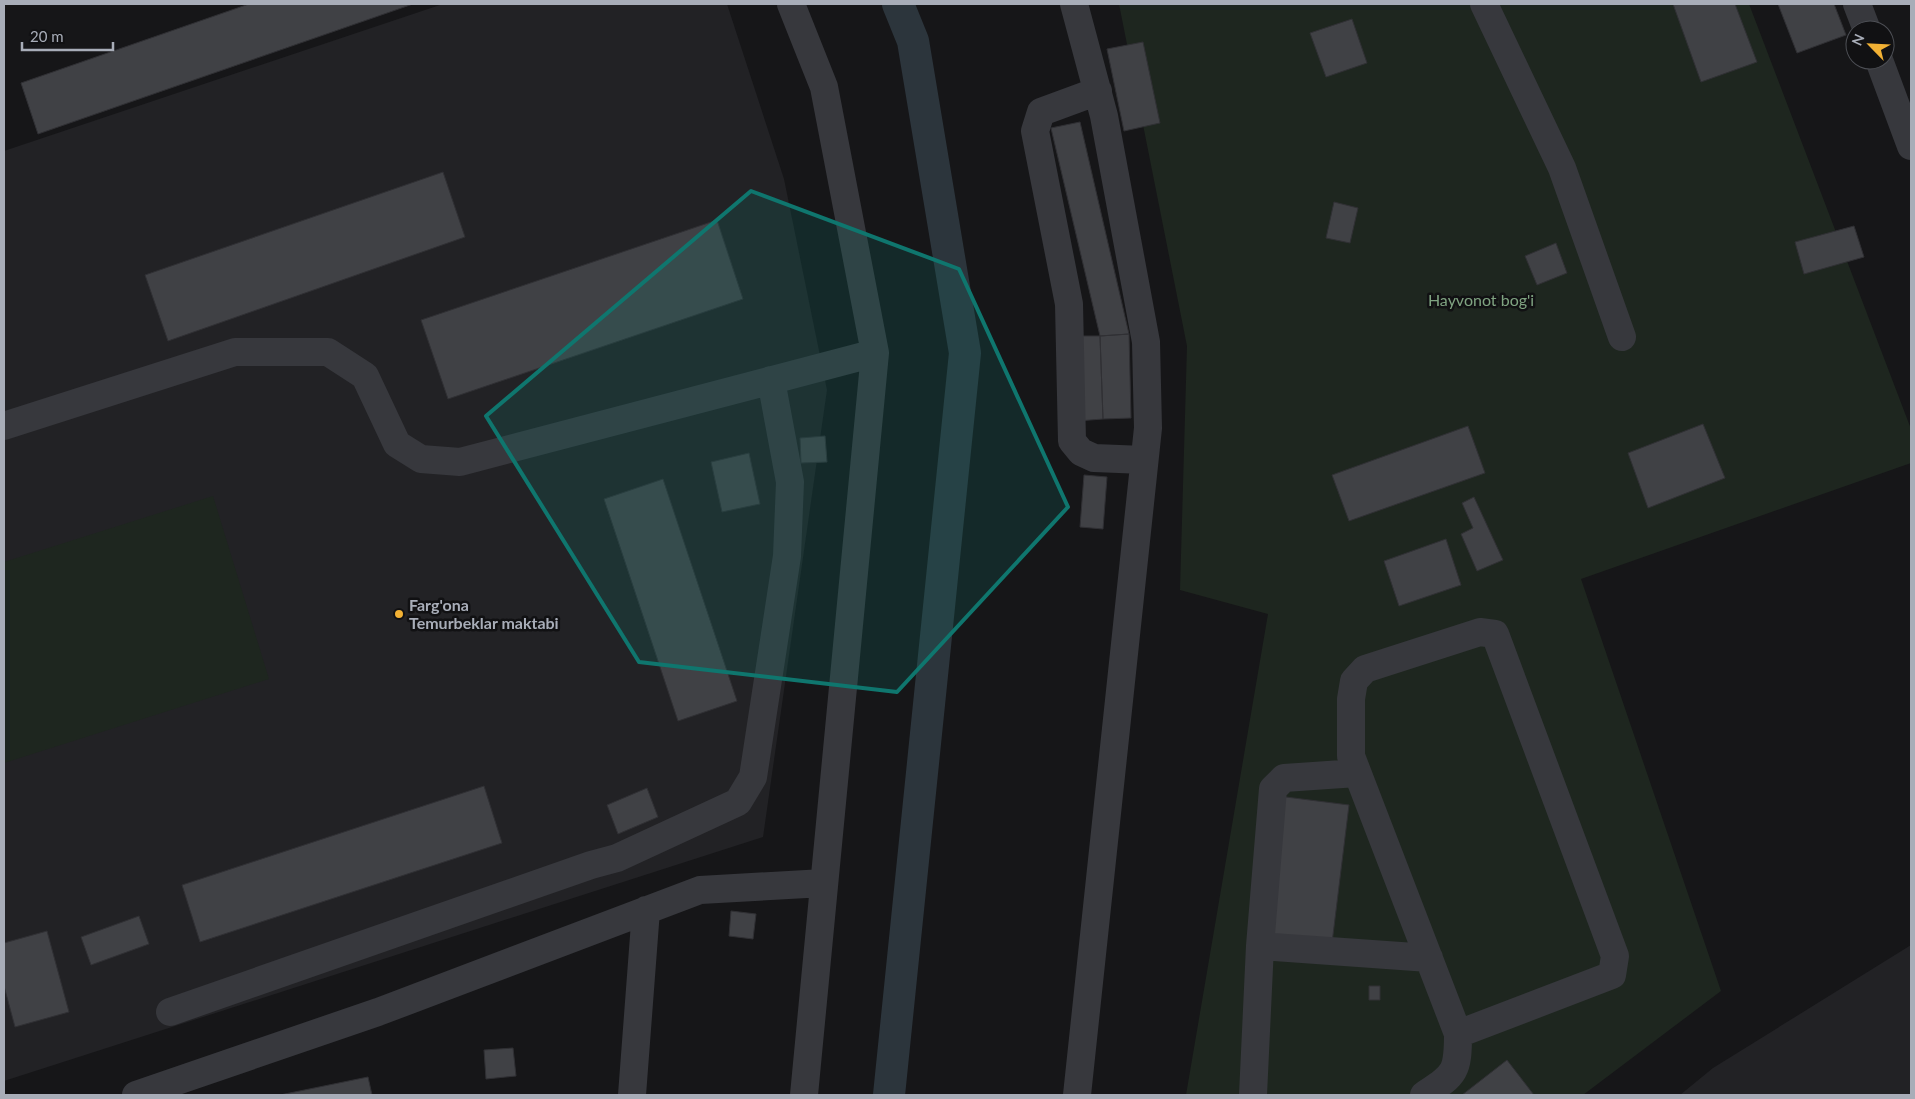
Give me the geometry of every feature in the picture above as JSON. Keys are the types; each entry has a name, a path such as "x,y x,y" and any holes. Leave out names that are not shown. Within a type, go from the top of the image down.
{"street":[{"path":"791,4 824,86 875,353 804,1095"},
{"path":"1074,4 1104,116 1146,342 1148,428 1077,1095"},
{"path":"1484,4 1562,168 1622,337"},
{"path":"1857,4 1863,20"},
{"path":"1882,70 1911,146"},
{"path":"1098,91 1042,112 1035,131 1069,304 1072,441 1081,452 1094,458 1144,460"},
{"path":"4,426 235,352 328,352 365,376 397,444 421,460 460,462 875,353"},
{"path":"170,1012 591,865 616,858 738,802 753,777 787,556 790,482 772,380"},
{"path":"1424,1095 1449,1078 1458,1060 1458,1034 1351,756 1351,699 1354,681 1366,669 1480,632 1495,634 1615,956 1612,975 1458,1034"},
{"path":"1253,1095 1260,946 1272,789 1284,778 1358,773"},
{"path":"136,1095 378,1012 700,890 824,883"},
{"path":"632,1095 646,910"},
{"path":"1260,946 1429,958"}],"highlighted area":[{"path":"751,191 959,269 1068,507 897,692 639,662 486,416"}],"shaded area":[{"name":"Farg'ona Temurbeklar maktabi","path":"443,4 727,4 784,179 827,390 763,837 4,1081 4,151"},
{"path":"1911,945 1911,1095 1680,1095 1713,1068"}],"green space":[{"name":"Hayvonot bog'i","path":"1119,4 1749,4 1911,429 1911,463 1581,579 1721,991 1583,1095 1186,1095 1268,614 1180,590 1187,346"},
{"path":"213,496 269,679 4,763 4,562"}],"building":[{"path":"249,4 413,4 38,134 21,83"},
{"path":"1673,4 1735,4 1757,62 1701,82"},
{"path":"1778,4 1834,4 1845,35 1797,53"},
{"path":"1352,19 1367,63 1326,77 1310,33"},
{"path":"1143,42 1160,123 1124,131 1107,49"},
{"path":"1080,122 1129,334 1100,336 1051,128"},
{"path":"443,172 465,237 168,341 145,275"},
{"path":"1334,202 1358,208 1350,243 1326,238"},
{"path":"717,220 743,299 448,399 421,320"},
{"path":"1854,226 1864,257 1804,274 1795,242"},
{"path":"1556,243 1567,273 1537,285 1525,256"},
{"path":"1129,334 1131,418 1103,419 1100,336"},
{"path":"1074,336 1100,336 1103,419 1077,421"},
{"path":"1703,424 1725,478 1648,508 1628,453"},
{"path":"1468,426 1485,473 1349,521 1332,475"},
{"path":"825,436 827,462 801,463 800,438"},
{"path":"749,453 760,504 722,512 711,462"},
{"path":"1084,475 1107,477 1103,529 1080,527"},
{"path":"663,479 737,701 678,721 604,499"},
{"path":"1474,497 1503,560 1477,571 1461,534 1473,528 1462,503"},
{"path":"1446,539 1461,585 1399,606 1384,561"},
{"path":"484,786 502,843 200,942 182,885"},
{"path":"647,788 658,817 618,834 607,805"},
{"path":"1278,796 1349,805 1332,943 1261,935"},
{"path":"731,911 756,914 753,939 729,936"},
{"path":"139,916 149,944 91,965 81,937"},
{"path":"47,931 69,1012 15,1027 4,986 4,943"},
{"path":"1369,986 1380,986 1380,1000 1369,1000"},
{"path":"513,1048 516,1076 486,1079 484,1050"},
{"path":"1507,1060 1534,1095 1462,1095"},
{"path":"368,1077 372,1095 280,1095"}],"waterway":[{"path":"889,1095 965,353 913,41 898,4"}],"place":[{"name":"Farg'ona Temurbeklar maktabi","path":"399,614"}]}
